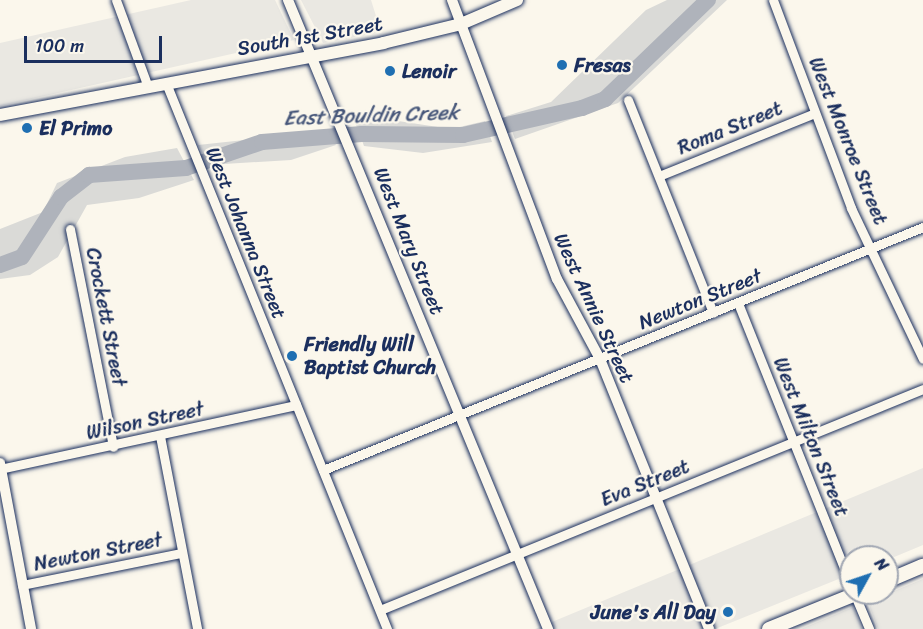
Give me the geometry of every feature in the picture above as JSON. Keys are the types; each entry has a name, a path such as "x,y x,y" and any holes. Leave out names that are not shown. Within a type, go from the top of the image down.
{"main road":[{"name":"South 1st Street","path":"0,115 313,56 461,24 517,0"},
{"path":"899,576 923,566"},
{"path":"769,629 839,598"}],"street":[{"path":"116,0 148,87"},
{"name":"West Mary Street","path":"288,0 341,122 548,629"},
{"name":"West Annie Street","path":"452,0 557,279 600,359 709,629"},
{"name":"West Monroe Street","path":"773,0 851,207 874,248 923,359"},
{"name":"West Johanna Street","path":"166,83 387,629"},
{"path":"628,100 712,313"},
{"name":"Roma Street","path":"658,176 815,113"},
{"name":"Newton Street","path":"323,470 923,227"},
{"name":"Crockett Street","path":"70,229 113,447"},
{"name":"West Milton Street","path":"738,303 839,554"},
{"name":"Eva Street","path":"380,610 923,389"},
{"name":"Wilson Street","path":"0,467 113,447 296,405"},
{"path":"160,436 197,629"},
{"path":"0,467 31,629"},
{"name":"Newton Street","path":"22,585 181,553"},
{"name":"West Milton Street","path":"860,605 869,629"}],"shaded area":[{"path":"191,0 275,0 294,40 0,106 0,43"},
{"path":"301,0 371,0 381,32 323,43"},
{"path":"667,0 727,0 618,103 515,139 506,116 551,102 646,10"},
{"path":"352,114 451,129 485,121 492,142 423,153 364,146"},
{"path":"327,131 336,145 291,160 208,165 198,145"},
{"path":"177,148 194,180 139,198 87,205 58,257 30,275 0,279 0,229 43,212 57,183 125,157"},
{"path":"923,468 923,545 899,555 899,545 839,545 839,579 715,629 535,629"},
{"path":"923,579 923,629 878,629 869,605 899,605 899,589"},
{"path":"853,607 862,629 801,629"}],"waterway":[{"name":"East Bouldin Creek","path":"0,265 22,257 61,197 89,175 186,168 262,142 362,134 463,135 582,108 605,99 708,0"}],"place":[{"name":"Fresas","path":"562,65"},
{"name":"Lenoir","path":"390,71"},
{"name":"El Primo","path":"27,128"},
{"name":"Friendly Will Baptist Church","path":"292,356"},
{"name":"June's All Day","path":"728,612"}]}
